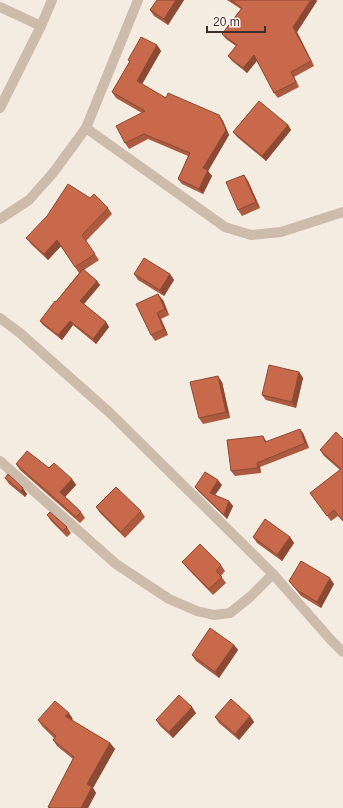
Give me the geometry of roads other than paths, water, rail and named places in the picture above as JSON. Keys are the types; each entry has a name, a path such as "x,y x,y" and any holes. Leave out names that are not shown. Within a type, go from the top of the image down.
{"street":[{"path":"0,108 41,26 52,0"},
{"path":"0,219 29,200 53,173 86,128 138,0"},
{"path":"0,7 41,26"},
{"path":"86,128 224,227 251,235 281,232 343,212"},
{"path":"0,318 20,333 110,413 273,574 330,640 343,652"},
{"path":"0,461 116,564 169,599 197,611 214,615 230,613 250,597 273,574"}]}
